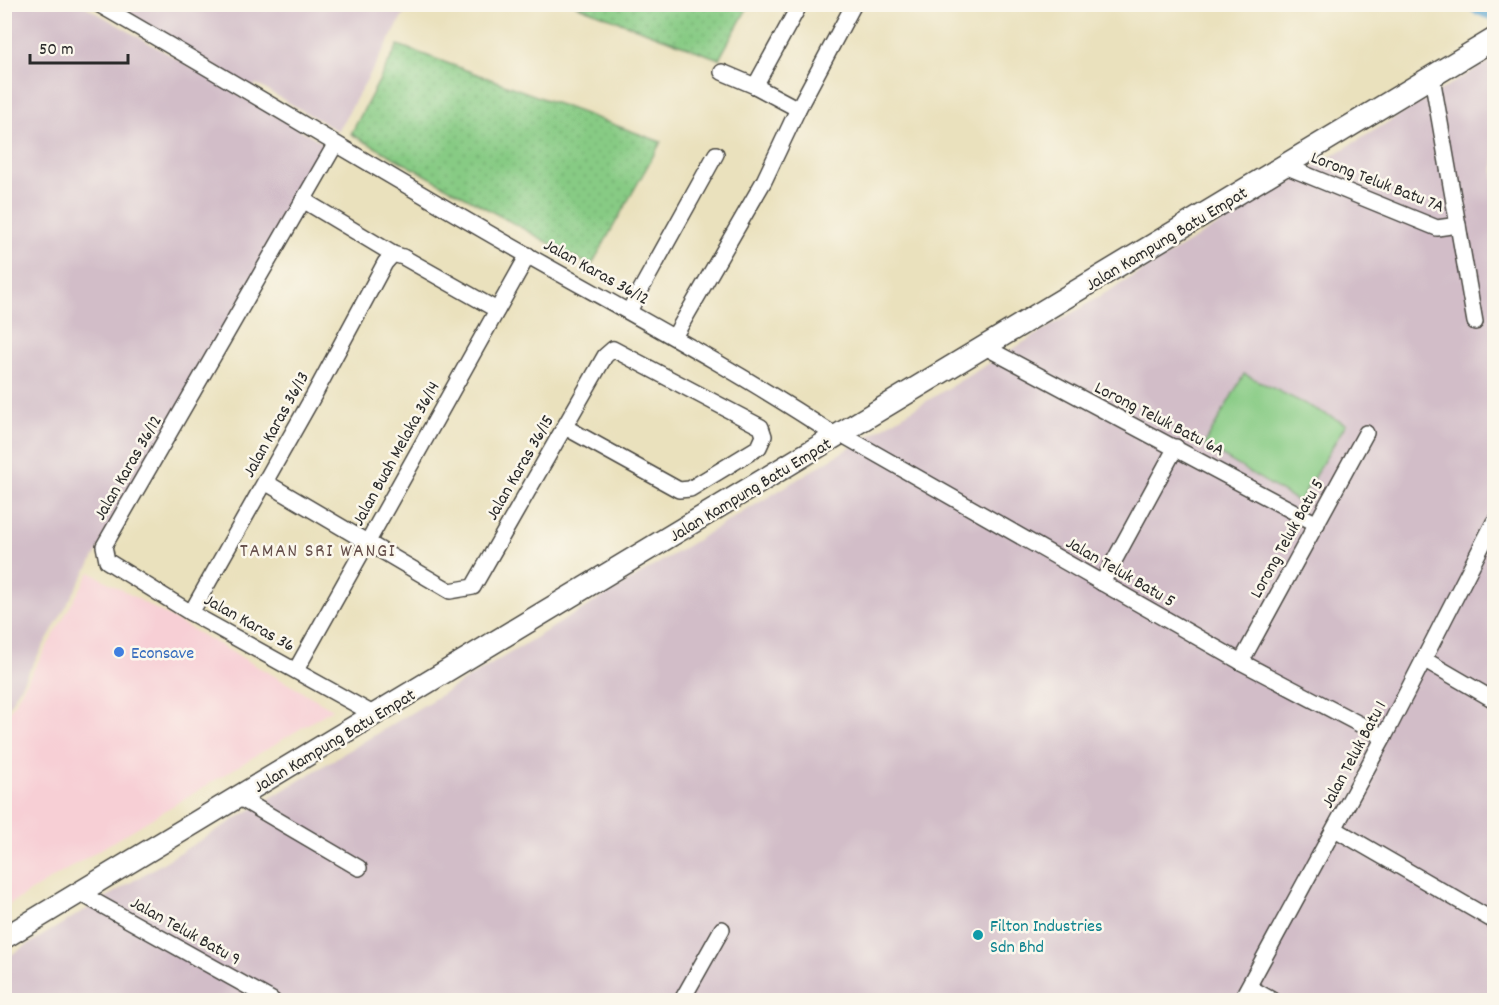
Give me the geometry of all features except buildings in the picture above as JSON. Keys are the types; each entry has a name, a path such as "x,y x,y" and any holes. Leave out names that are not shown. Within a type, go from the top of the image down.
{"main road":[{"name":"Jalan Kampung Batu Empat","path":"4,939 1494,39"}],"street":[{"name":"Jalan Karas 36/12","path":"98,4 335,145 629,310 839,435"},
{"path":"755,86 800,4"},
{"path":"674,337 764,181 798,109 854,4"},
{"path":"722,72 755,86 798,109"},
{"path":"1432,77 1475,322"},
{"name":"Jalan Karas 36/12","path":"107,561 104,546 335,145"},
{"path":"629,310 716,154"},
{"name":"Lorong Teluk Batu 7A","path":"1285,166 1437,228 1458,225"},
{"path":"303,200 393,254 403,257 497,310"},
{"name":"Jalan Karas 36/13","path":"191,613 385,263 393,254"},
{"name":"Jalan Buah Melaka 36/14","path":"296,670 528,255"},
{"name":"Lorong Teluk Batu 6A","path":"985,347 1317,524"},
{"name":"Jalan Karas 36/15","path":"367,543 450,591 473,587 605,356 613,349 762,427 764,436 759,447 690,489 679,490 565,427"},
{"name":"Lorong Teluk Batu 5","path":"1241,662 1366,433"},
{"name":"Jalan Teluk Batu 5","path":"839,435 1241,662 1384,737"},
{"path":"1102,583 1176,447"},
{"path":"265,482 367,543"},
{"name":"Jalan Teluk Batu 1","path":"1245,994 1425,660 1494,522"},
{"name":"Jalan Karas 36","path":"107,561 191,613 375,715"},
{"path":"1425,660 1494,700"},
{"path":"238,798 359,868"},
{"path":"1335,829 1494,921"},
{"name":"Jalan Teluk Batu 9","path":"80,893 272,1000"},
{"path":"682,1000 722,929"},
{"path":"1245,994 1272,1000"}],"shaded area":[{"path":"5,5 83,5 329,146 5,713"},
{"path":"106,5 409,5 338,131 256,84 253,89"},
{"path":"1494,58 1494,1000 5,1000 4,959"},
{"path":"90,572 333,709 5,907 5,719"}],"green space":[{"path":"575,5 749,5 719,59"},
{"path":"398,45 661,142 591,266 351,134"},
{"path":"1244,374 1346,424 1299,502 1204,445"}],"waterway":[{"path":"1479,4 1494,10"}],"place":[{"name":"Econsave","path":"119,652"},
{"name":"Filton Industries Sdn Bhd","path":"978,935"}],"district":[{"name":"TAMAN SRI WANGI","path":"318,549"}]}
